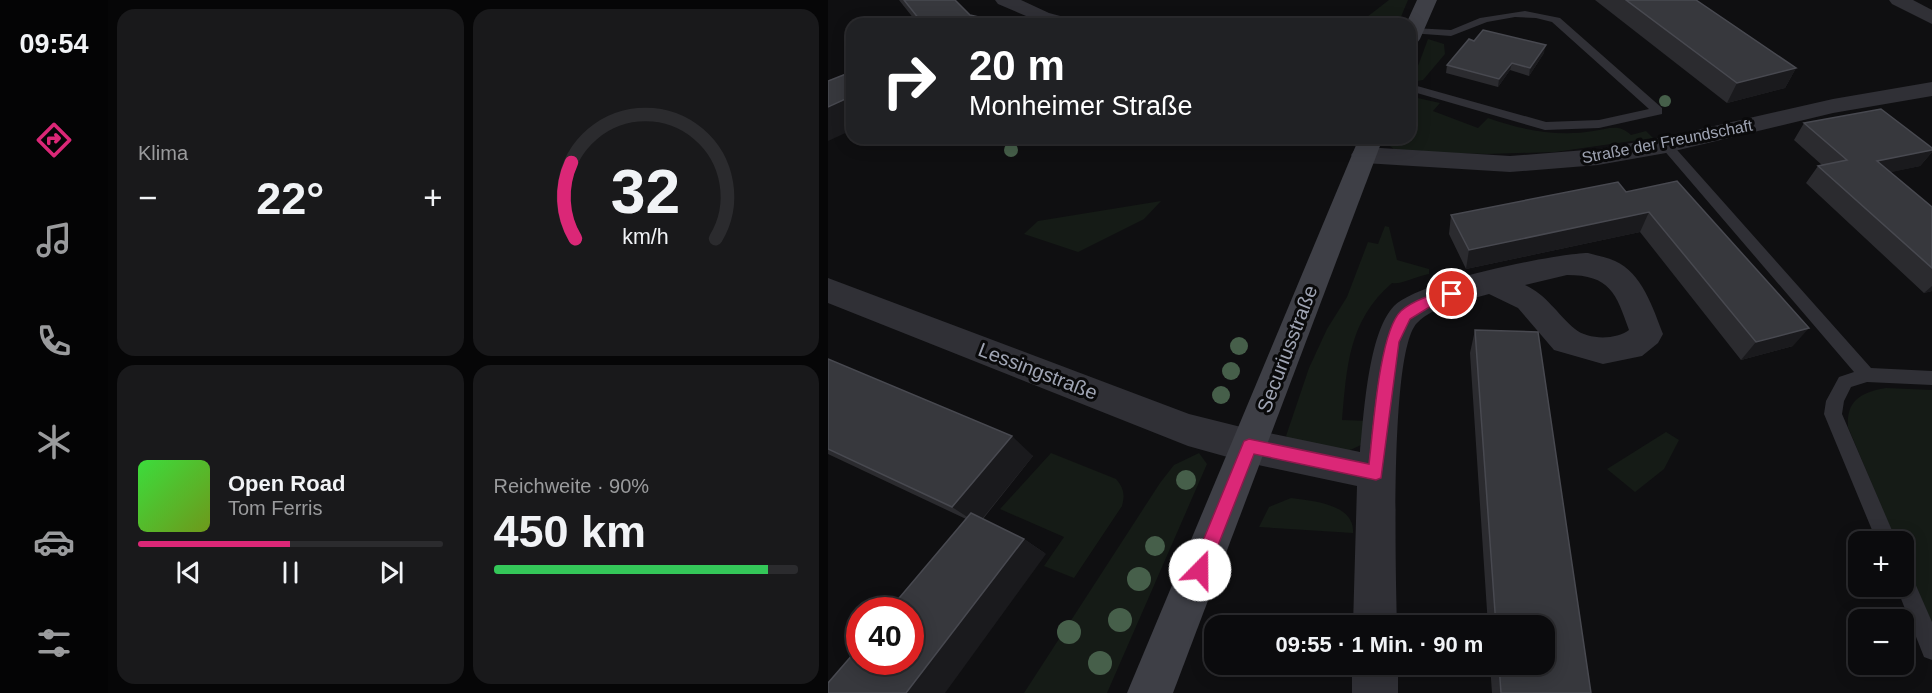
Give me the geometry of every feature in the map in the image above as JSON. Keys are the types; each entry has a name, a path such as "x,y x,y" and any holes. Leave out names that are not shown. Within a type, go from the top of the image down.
{"street":[{"path":"1005,0 1046,18"},
{"path":"1416,26 1427,0"},
{"path":"1899,0 1932,18"},
{"name":"Straße der Freundschaft","path":"1367,146 1510,164 1598,157 1666,145 1833,106 1932,89"},
{"name":"Securiusstraße","path":"1150,693 1367,146"},
{"path":"1375,615 1376,473 1392,342 1405,316 1432,299 1491,282"},
{"name":"Lessingstraße","path":"828,290 1188,430 1249,446 1376,473"},
{"path":"1375,675 1375,693"}],"lane":[{"path":"1416,35 1455,32 1474,23 1523,13 1540,14 1556,20 1658,111 1599,124 1545,126 1416,89"},
{"path":"1666,145 1867,375"},
{"path":"1882,531 1833,414 1835,401 1845,382 1867,375 1932,378"},
{"path":"1911,597 1932,649"}],"shaded area":[{"path":"1389,0 1408,0 1400,18 1366,18"},
{"path":"1428,39 1444,44 1445,54 1423,80 1416,81 1416,71"},
{"path":"1416,98 1440,103 1433,111 1478,128 1488,118 1514,126 1553,133 1580,133 1617,128 1631,135 1646,131 1653,138 1555,152 1487,154 1396,151 1390,146 1391,144 1416,144"},
{"path":"1161,201 1144,219 1078,252 1024,234 1038,221"},
{"path":"1385,226 1389,227 1397,260 1429,269 1429,274 1400,283 1392,283 1377,298 1358,329 1348,363 1342,420 1368,421 1369,433 1361,445 1346,452 1297,447 1286,436 1309,368 1327,329 1347,297 1368,242 1378,244"},
{"path":"1886,388 1932,390 1932,625 1914,583 1914,531 1892,531 1848,427 1848,418 1853,404 1870,392"},
{"path":"1666,432 1679,440 1664,469 1635,492 1607,469"},
{"path":"1051,453 1116,479 1123,492 1122,506 1074,578 1044,566 1064,537 1000,509"},
{"path":"1199,453 1207,464 1107,693 1024,693 1160,483 1174,465"},
{"path":"1291,498 1321,503 1340,510 1352,523 1353,533 1259,527 1269,507"}],"building":[{"path":"904,0 955,0 970,15 983,18 918,18"},
{"path":"1626,0 1696,0 1796,68 1737,83"},
{"path":"1483,30 1546,45 1530,68 1512,63 1499,79 1447,65 1469,39 1474,41"},
{"path":"846,74 846,99 828,107 828,81"},
{"path":"1881,109 1932,148 1932,150 1877,161 1932,207 1932,268 1818,166 1847,160 1804,123"},
{"path":"1677,181 1809,328 1756,342 1649,212 1469,250 1451,215 1618,182 1626,192"},
{"path":"1475,330 1538,332 1591,693 1501,693 1500,675 1555,675 1555,615 1495,615"},
{"path":"828,359 1012,436 952,507 828,449"},
{"path":"971,513 1024,539 924,670 924,597 900,597"},
{"path":"846,662 846,675 920,675 906,693 828,693 828,683"}],"route":[{"path":"1200,570 1249,446 1376,473 1392,342 1405,316 1432,299 1452,294"}]}
